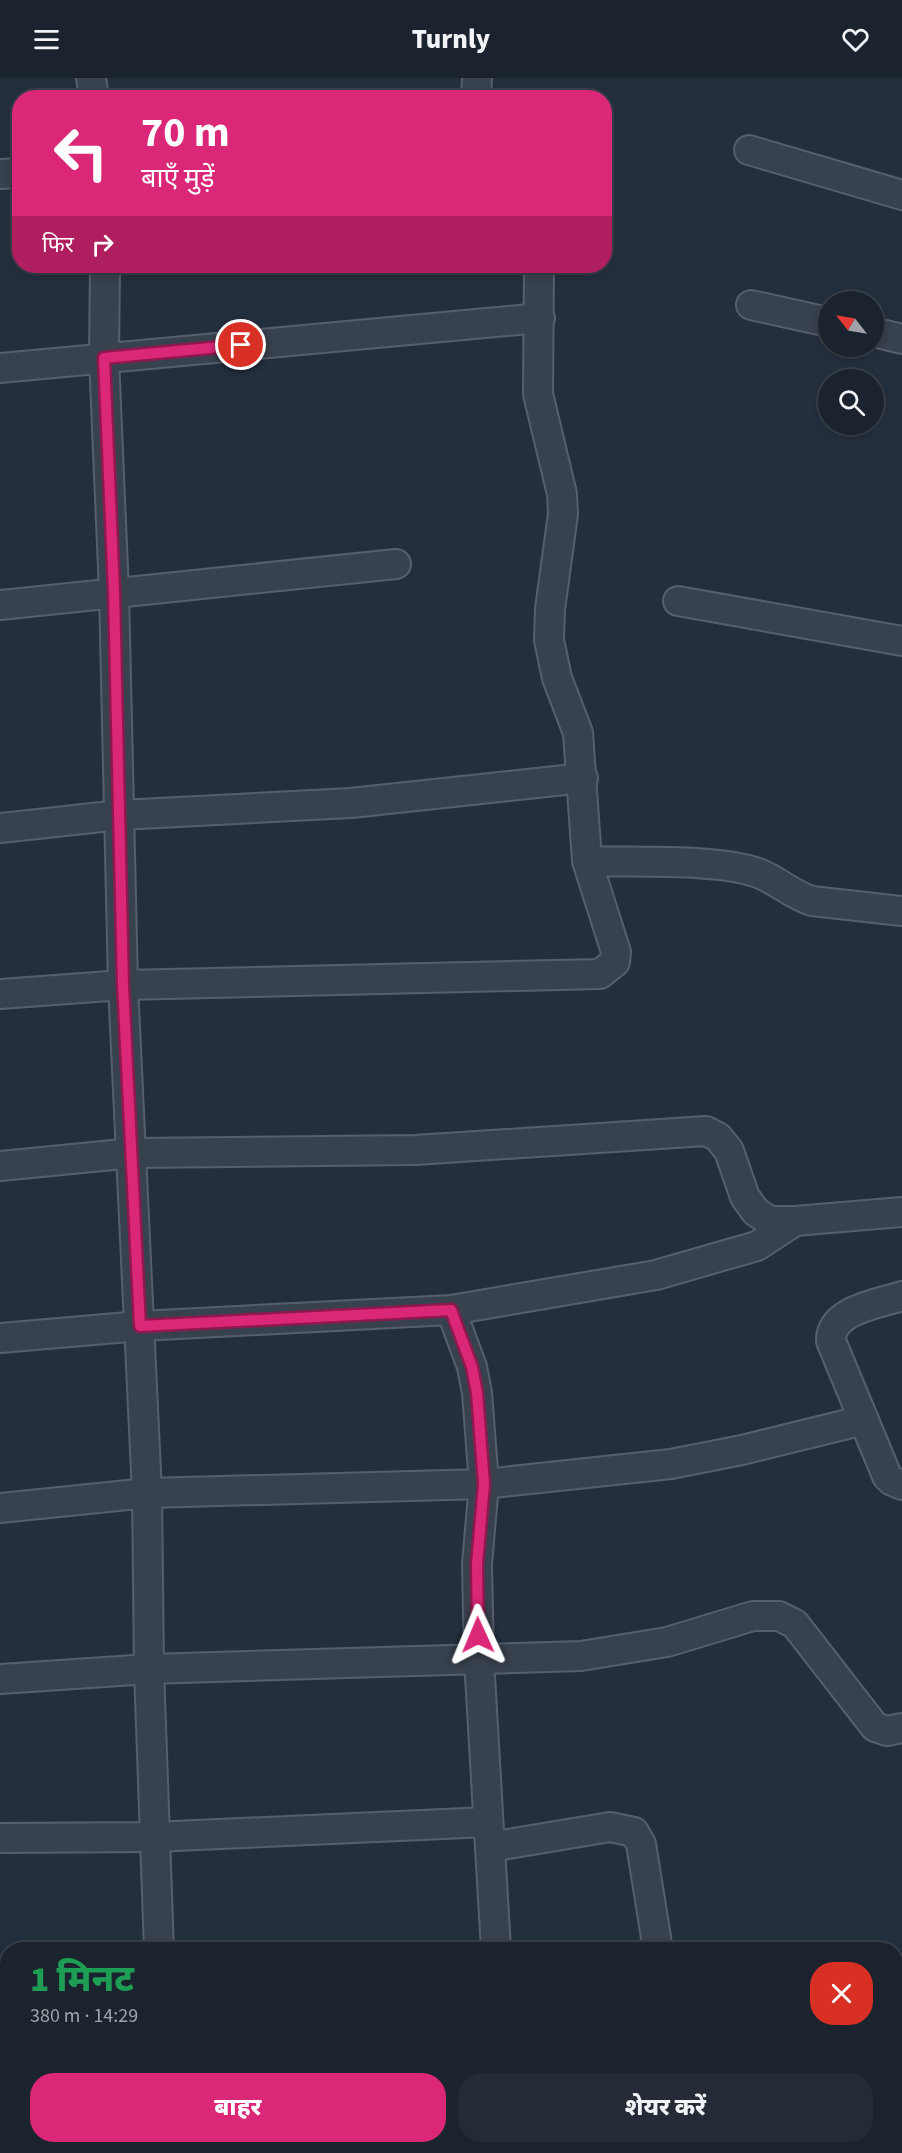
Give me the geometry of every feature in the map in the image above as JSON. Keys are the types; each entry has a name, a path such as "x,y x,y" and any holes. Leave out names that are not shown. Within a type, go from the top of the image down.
{"street":[{"path":"749,150 902,195"},
{"path":"105,273 104,358 114,592 123,985 133,1153 147,1493 148,1669 159,1942"},
{"path":"0,994 123,985 600,975 615,962 616,952 587,861 584,778 579,733 557,678 549,640 550,609 563,514 562,494 538,394 539,273"},
{"path":"751,305 818,320"},
{"path":"0,368 540,318"},
{"path":"884,335 902,339"},
{"path":"0,605 396,564"},
{"path":"678,601 902,641"},
{"path":"0,828 120,816 351,803 584,778"},
{"path":"587,861 734,867 760,874 798,897 812,901 902,911"},
{"path":"0,1166 133,1153 415,1150 706,1131 718,1137 729,1151 745,1197 756,1212 770,1221 902,1212"},
{"path":"0,1338 140,1326 451,1310 656,1275 758,1246 795,1221"},
{"path":"902,1296 843,1316 834,1324 830,1332 831,1341 887,1476 902,1485"},
{"path":"451,1310 472,1367 484,1484 477,1564 479,1659 496,1942"},
{"path":"0,1509 147,1493 484,1484 671,1464 742,1450 864,1420"},
{"path":"0,1679 148,1669 581,1656 667,1642 753,1616 779,1616 795,1624 875,1726 887,1731 902,1728"},
{"path":"0,1839 489,1834 610,1827 634,1832 641,1844 657,1942"}],"route":[{"path":"241,345 104,358 114,592 123,985 140,1326 451,1310 472,1367 477,1393 484,1484 477,1564 478,1635"}]}
